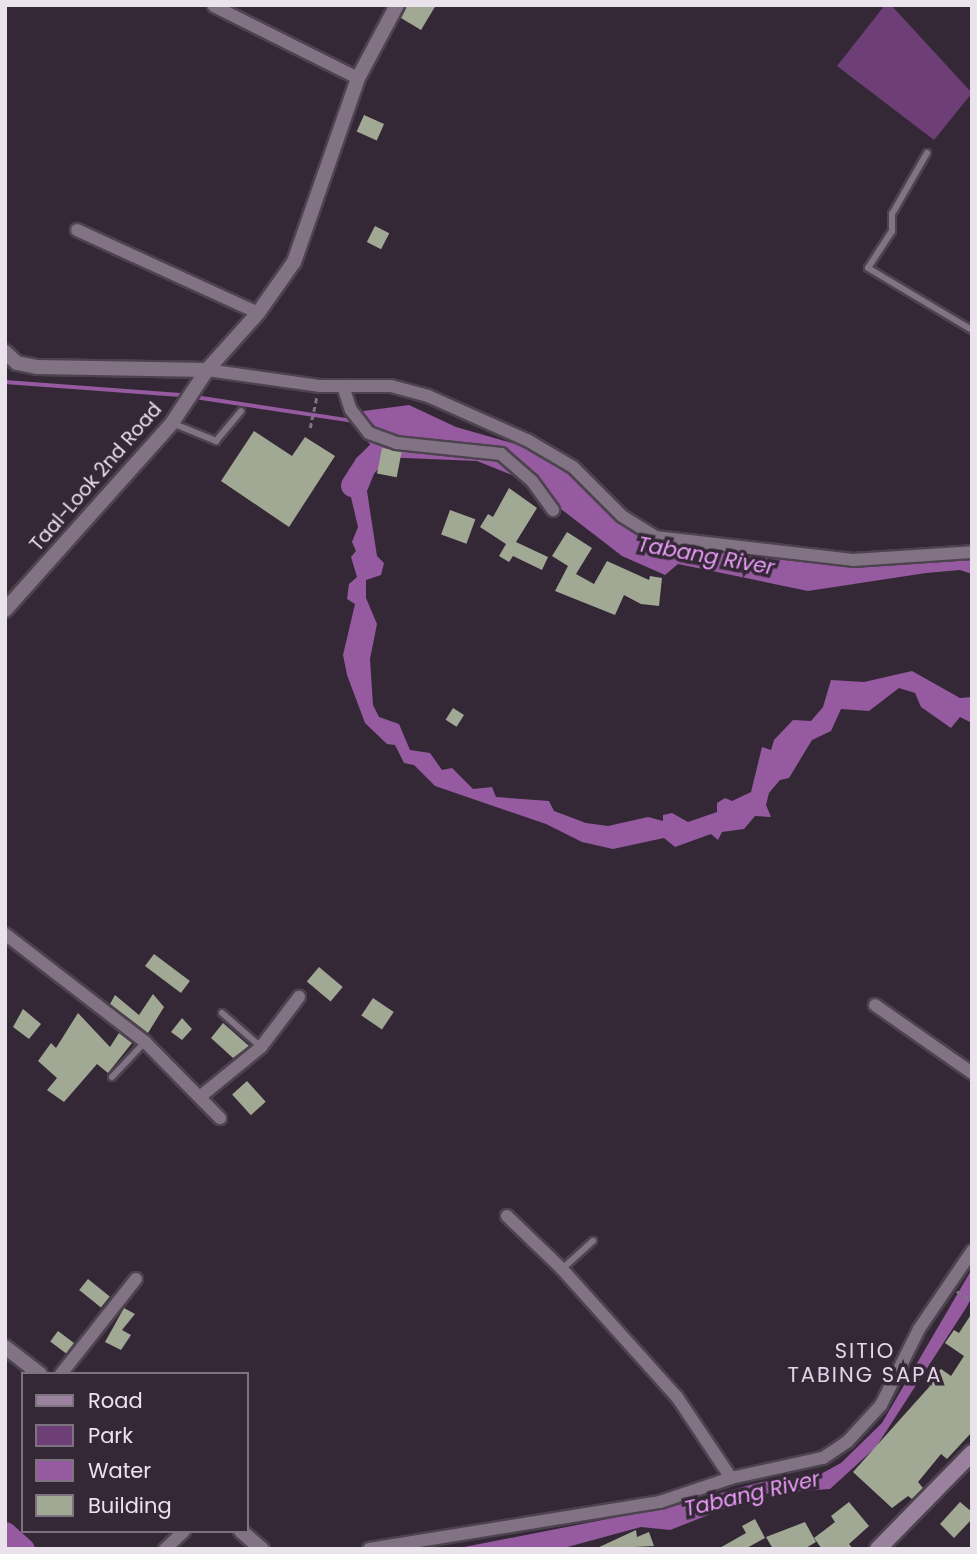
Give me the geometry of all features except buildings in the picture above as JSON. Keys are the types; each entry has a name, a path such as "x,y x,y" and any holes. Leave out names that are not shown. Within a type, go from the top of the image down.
{"main road":[{"path":"878,1549 972,1453"}],"street":[{"name":"Taal-Look 2nd Road","path":"5,610 172,423 205,372 258,313 294,262 358,78 397,5"},
{"path":"214,6 358,78"},
{"path":"77,230 258,313"},
{"path":"5,352 17,363 38,367 205,372 344,390 391,386 428,396 527,440 573,467 622,516 654,537 853,560 972,552"},
{"path":"344,390 369,433 396,443 501,454 532,481 553,510"},
{"path":"6,937 145,1042 220,1118"},
{"path":"201,1096 261,1046 299,997"},
{"path":"875,1005 972,1073"},
{"path":"507,1216 562,1269 677,1397 731,1478"},
{"path":"369,1549 660,1502 731,1478 822,1458 848,1441 881,1405 919,1329 972,1251"},
{"path":"63,1372 136,1279"},
{"path":"5,1348 37,1372"},
{"path":"165,1549 182,1533"},
{"path":"243,1533 262,1549"}],"lane":[{"path":"927,153 892,214 892,231 868,268 972,330"},
{"path":"172,423 216,441 241,411"},
{"path":"222,1013 261,1046"},
{"path":"112,1077 145,1042"},
{"path":"562,1269 593,1241"}],"path":[{"path":"310,428 319,386"},
{"path":"956,1290 972,1302"}],"green space":[{"path":"885,5 891,5 972,93 934,140 837,66"}],"water":[{"path":"409,405 456,427 533,449 573,473 624,523 690,545 827,564 972,556 972,574 960,570 926,573 808,591 678,564 665,575 622,556 522,479 477,461 381,457 355,427 356,412"},
{"path":"365,458 376,469 367,491 377,556 384,563 381,575 366,580 366,598 377,624 370,659 373,705 379,717 399,724 410,750 430,753 442,770 452,768 473,789 492,787 496,797 549,801 554,811 586,823 608,826 648,817 663,821 663,815 672,813 688,822 717,812 717,803 725,798 732,801 751,792 762,747 771,750 774,740 793,720 811,721 823,707 831,680 864,682 912,671 960,698 972,697 972,723 960,717 951,728 921,707 915,693 899,688 869,711 841,709 831,731 812,740 789,778 780,780 769,793 766,805 771,817 755,816 744,829 722,832 718,840 711,834 675,847 664,838 613,849 582,842 546,824 435,786 414,765 404,763 395,745 387,744 365,723 347,675 343,655 355,604 347,599 349,584 357,577 351,557 356,551 352,542 358,527 347,480 349,469"},
{"path":"972,1269 972,1297 966,1308 876,1447 830,1489 762,1494 670,1530 641,1527 560,1549 454,1549 674,1506 761,1482 819,1475 841,1463 882,1423"}],"waterway":[{"path":"5,382 184,395"},
{"path":"195,397 354,421"},
{"name":"Tabang River","path":"352,485 365,465 398,432"},
{"name":"Tabang River","path":"5,1533 23,1549"}],"district":[{"name":"SITIO TABING SAPA","path":"865,1363"}]}
